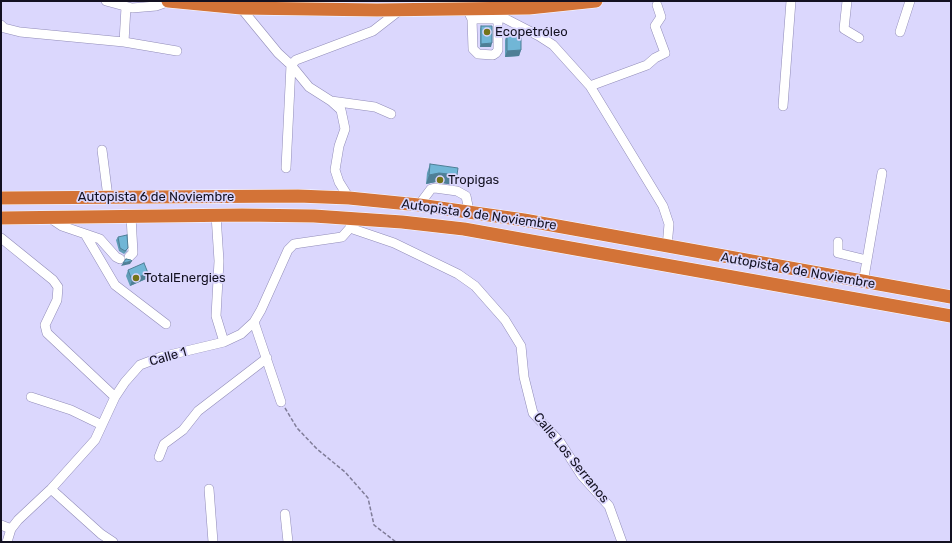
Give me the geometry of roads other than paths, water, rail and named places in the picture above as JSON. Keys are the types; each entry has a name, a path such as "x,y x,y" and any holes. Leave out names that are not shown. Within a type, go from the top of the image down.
{"highway":[{"path":"169,1 241,8 400,10 500,14 529,8 596,1"},
{"name":"Autopista 6 de Noviembre","path":"1,198 233,196 349,198 418,204 469,211 863,283 951,297"},
{"name":"Autopista 6 de Noviembre","path":"1,218 216,215 464,229 951,316"}],"street":[{"path":"106,1 126,7 142,8 169,1"},
{"path":"783,106 791,1"},
{"path":"847,1 844,29 859,38"},
{"path":"900,32 910,1"},
{"path":"590,86 647,66 655,58 665,53 655,26 661,17 657,5"},
{"path":"124,42 126,7"},
{"path":"241,8 278,53 291,65 309,87 342,110 345,129 339,146 335,170 339,182 349,198"},
{"path":"286,168 291,65 296,60 308,55 373,31 400,10"},
{"path":"470,14 473,49 478,54 493,54 498,50 500,14"},
{"path":"500,14 504,18 553,45 590,86 663,206 669,224 667,246"},
{"path":"1,25 4,28 20,32 124,42 177,51"},
{"path":"331,101 375,107 391,114"},
{"path":"102,150 108,197"},
{"path":"863,283 882,173"},
{"path":"418,204 431,189 435,188 450,190 457,191 466,196 469,211"},
{"path":"216,215 219,261 216,316 224,342"},
{"path":"50,218 62,226 102,241 116,257 125,258 132,253 130,216"},
{"name":"Calle 1","path":"7,542 11,530 51,490 95,440 115,397 125,382 140,365 161,357 224,342 241,334 254,322 261,310 288,250 294,244 337,239 342,237 350,223"},
{"name":"Calle Los Serranos","path":"350,223 458,274 475,286 505,320 521,346 524,377 533,413 560,442 582,476 609,506 622,542"},
{"path":"85,234 115,285 166,324"},
{"path":"1,238 53,280 58,287 57,300 45,325 48,333 115,397"},
{"path":"838,242 838,253 867,260"},
{"path":"254,322 281,402"},
{"path":"159,457 164,444 183,430 198,411 267,358"},
{"path":"31,397 71,410 102,426"},
{"path":"209,489 213,542"},
{"path":"51,490 101,534 113,542"},
{"path":"285,514 288,542"},
{"path":"1,525 11,530"}],"place":[{"name":"Ecopetróleo","path":"487,32"},
{"name":"Tropigas","path":"440,180"},
{"name":"TotalEnergies","path":"136,278"}]}
